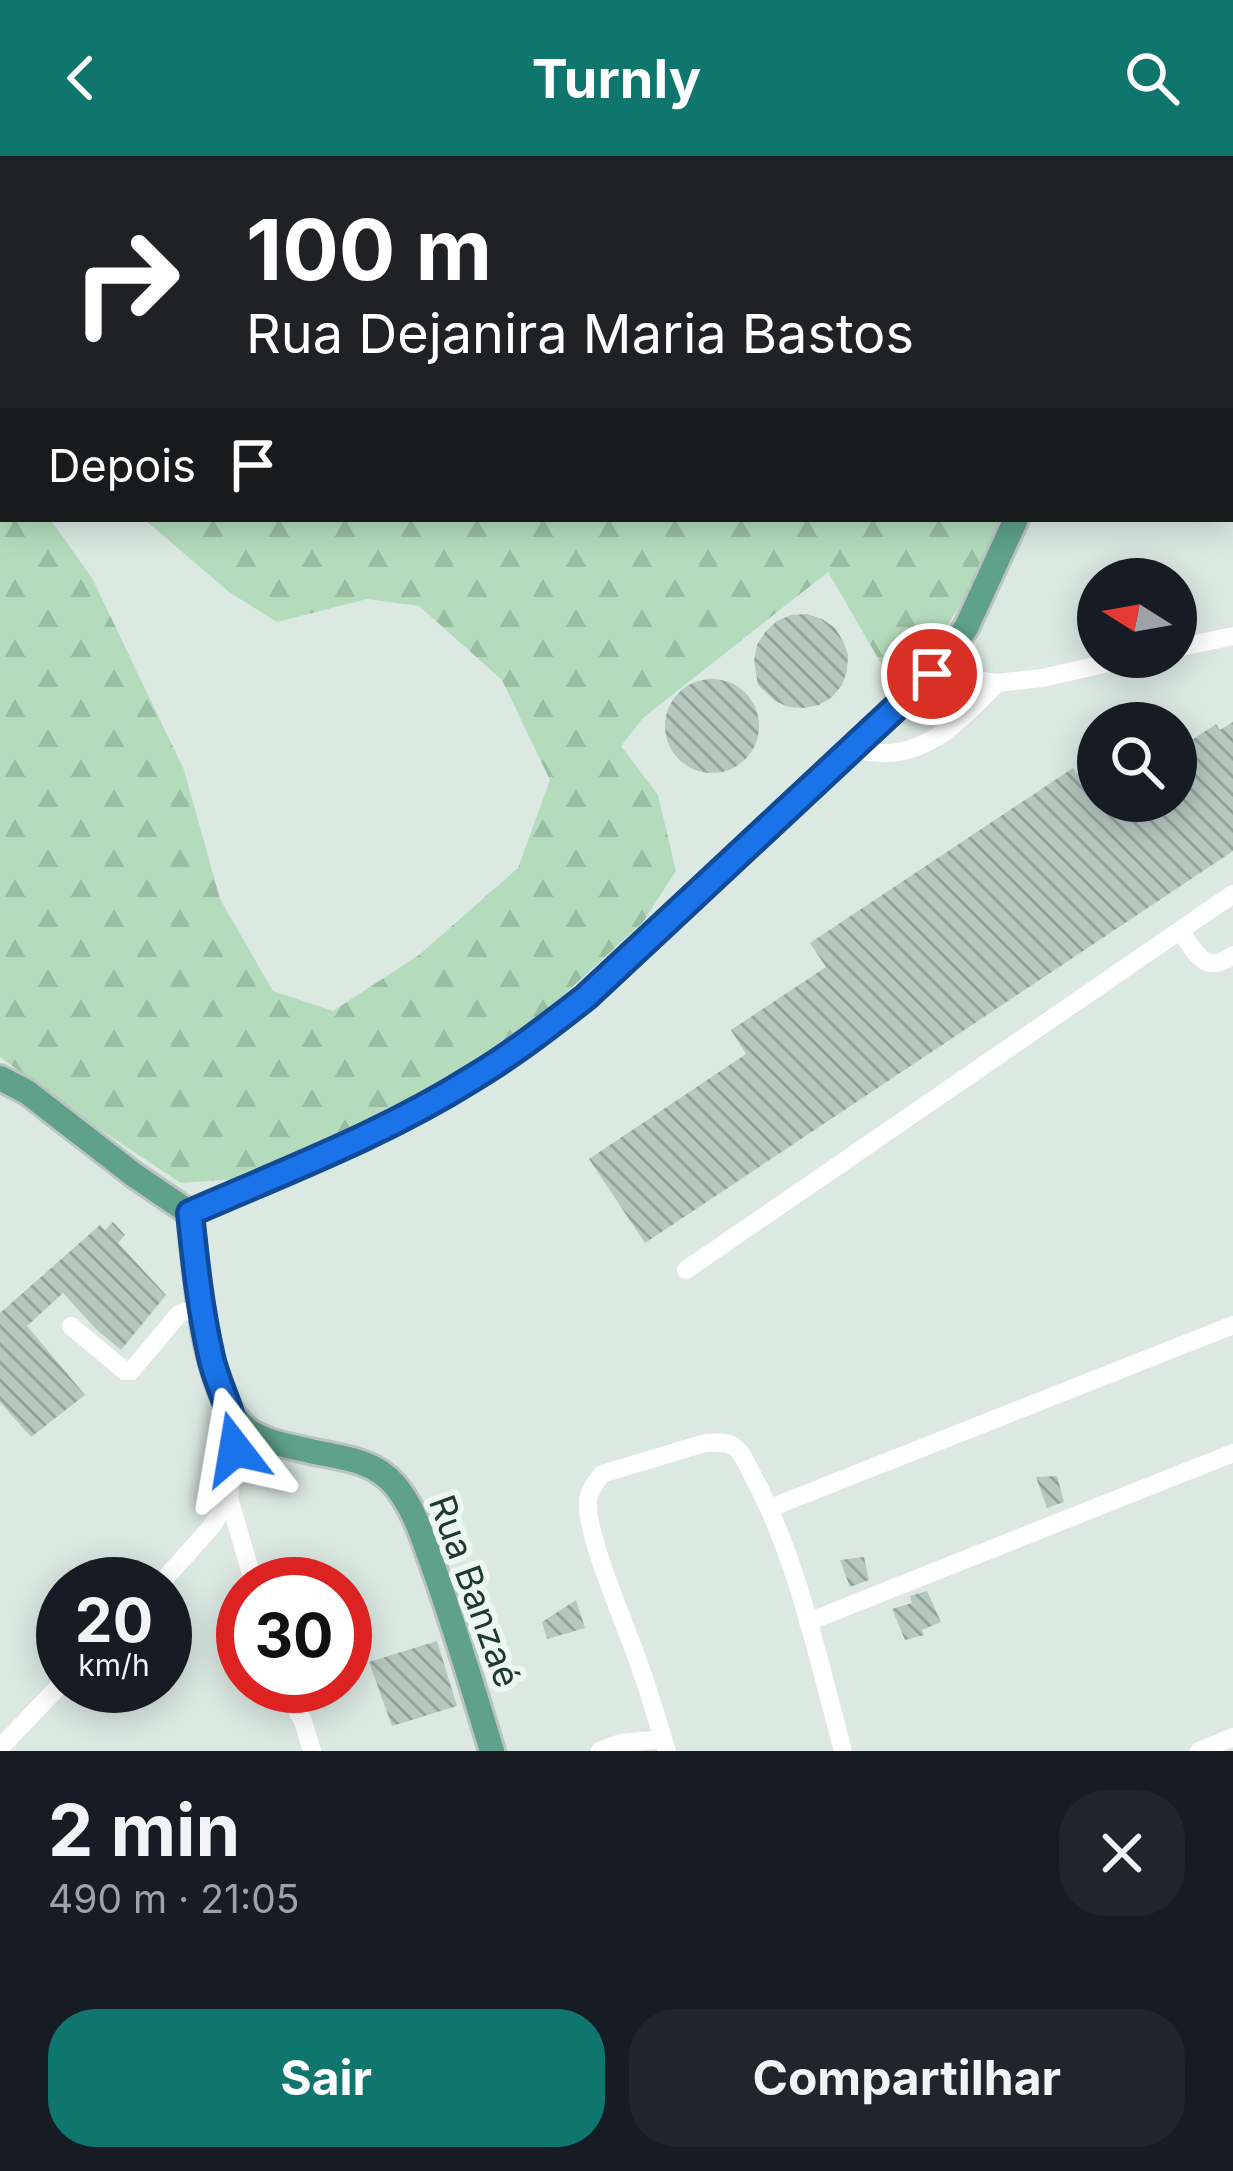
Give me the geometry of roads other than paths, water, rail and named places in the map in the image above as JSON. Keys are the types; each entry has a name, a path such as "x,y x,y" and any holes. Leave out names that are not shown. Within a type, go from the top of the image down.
{"main road":[{"path":"190,1213 387,1126 470,1080 586,997 932,674 967,628 1015,522"},
{"path":"0,1078 27,1092 190,1213 212,1362 232,1414"},
{"name":"Rua Banzaé","path":"232,1414 249,1431 275,1443 371,1466 390,1478 405,1497 448,1609 492,1751"}],"street":[{"path":"1197,643 1233,636"},
{"path":"932,674 998,683 1077,670"},
{"path":"850,749 886,754 919,748 998,683"},
{"path":"686,1270 1233,894"},
{"path":"1180,931 1203,962 1221,964 1233,956"},
{"path":"71,1326 125,1371 131,1371 179,1314 201,1306"},
{"path":"770,1508 1233,1325"},
{"path":"232,1414 236,1433 229,1498 246,1557"},
{"path":"600,1751 621,1743 665,1745 595,1538 588,1499 592,1486 602,1474 705,1443 722,1443 734,1446 743,1457 770,1508 843,1751"},
{"path":"808,1622 1233,1453"},
{"path":"184,1557 229,1498"},
{"path":"0,1748 36,1710"},
{"path":"299,1713 312,1751"},
{"path":"1199,1751 1233,1737"}]}
